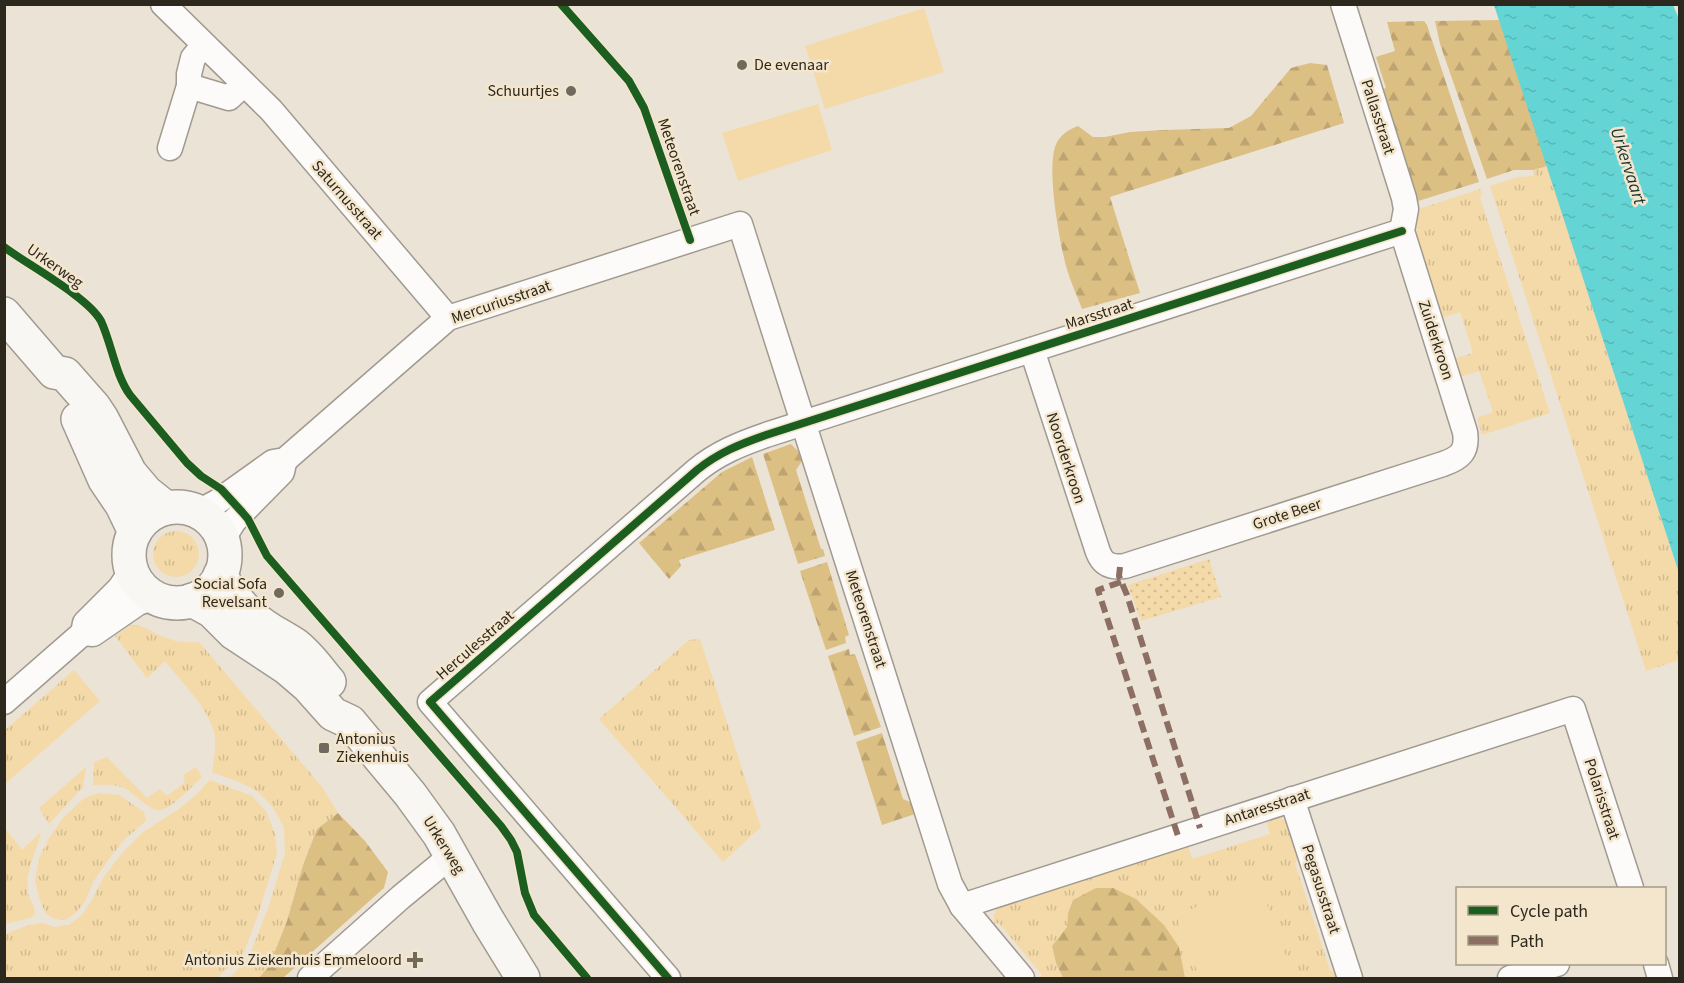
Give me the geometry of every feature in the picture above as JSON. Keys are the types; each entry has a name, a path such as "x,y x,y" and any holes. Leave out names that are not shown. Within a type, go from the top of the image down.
{"main road":[{"path":"4,314 54,372 65,374 93,407 102,419 130,473 146,492 166,508"},
{"path":"54,372 53,383 80,422 105,480 122,505 135,532"},
{"path":"182,507 198,512 213,523 222,540 224,558 220,575 208,591 192,600 172,603 154,597 139,584 130,566 129,549 135,532 148,516 166,508 182,507"},
{"name":"Urkerweg","path":"220,575 231,593 252,618 295,644 308,657 346,702 350,722"},
{"name":"Urkerweg","path":"192,600 212,611 234,633 286,668 308,686 333,714 350,722 410,794 439,834 523,978"}],"street":[{"name":"Saturnusstraat","path":"163,4 278,119 448,318"},
{"name":"Pallasstraat","path":"1343,4 1404,198 1406,208 1402,231"},
{"path":"170,148 189,86 193,58 204,45"},
{"path":"189,86 229,98 244,84"},
{"name":"Meteorenstraat","path":"690,240 740,224 947,874 962,906 1022,978"},
{"name":"Marsstraat","path":"804,423 1402,231"},
{"name":"Zuiderkroon","path":"1402,231 1466,432 1465,449"},
{"name":"Mercuriusstraat","path":"198,512 217,502 273,462 285,460 448,318 690,240"},
{"name":"Noorderkroon","path":"1032,350 1098,552 1106,563"},
{"name":"Herculesstraat","path":"668,978 430,702 705,464 739,444 804,423"},
{"name":"Grote Beer","path":"1106,563 1120,567 1153,557 1443,464 1457,458 1465,449"},
{"name":"Mercuriusstraat","path":"222,540 234,521 282,472 285,460"},
{"path":"4,702 83,633 85,623 120,588 130,566"},
{"path":"83,633 93,634 138,603 154,597"},
{"name":"Antaresstraat","path":"962,906 1573,709"},
{"name":"Polarisstraat","path":"1573,709 1631,887"},
{"name":"Pegasusstraat","path":"1292,799 1350,978"},
{"path":"310,978 452,855"},
{"path":"1510,978 1551,965"}],"green space":[{"path":"924,8 944,72 825,109 805,46"},
{"path":"1500,20 1547,166 1533,170 1514,170 1487,179 1440,44 1435,21"},
{"path":"1424,21 1479,182 1415,202 1380,90 1386,88 1376,57 1395,51 1387,22"},
{"path":"1310,63 1327,65 1344,123 1110,197 1140,293 1082,309 1066,266 1055,206 1053,158 1055,147 1061,136 1078,126 1093,137 1130,132 1229,128 1251,116 1291,68"},
{"path":"818,104 832,150 738,181 722,133"},
{"path":"1547,166 1679,573 1679,660 1646,671 1490,186 1518,177 1535,176 1533,170"},
{"path":"1480,189 1482,196 1480,197 1550,413 1482,435 1477,418 1493,412 1479,371 1457,378 1451,360 1473,353 1460,312 1438,319 1417,254 1416,210"},
{"path":"791,444 798,451 802,461 796,470 825,556 798,564 763,454"},
{"path":"752,457 775,530 679,560 681,566 669,579 639,543 722,472"},
{"path":"176,531 192,538 199,554 192,570 176,577 160,570 153,554 160,538"},
{"path":"1209,559 1221,597 1141,621 1128,585"},
{"path":"827,562 849,635 845,637 846,643 826,650 800,571"},
{"path":"131,625 144,627 172,640 199,642 322,787 338,813 317,829 303,865 287,921 269,966 259,978 229,978 248,959 269,905 285,854 284,827 272,806 257,791 212,772 215,737 209,718 165,661 147,678 115,636"},
{"path":"700,639 761,827 723,862 599,719 689,640"},
{"path":"849,649 850,655 855,654 881,727 854,736 828,656"},
{"path":"74,670 100,701 5,784 5,730"},
{"path":"882,733 903,799 912,803 915,814 882,825 856,742"},
{"path":"107,757 147,798 160,789 167,796 185,782 183,775 196,767 202,777 171,805 162,810 153,809 122,787 93,785 94,762"},
{"path":"86,767 83,787 49,824 39,808"},
{"path":"210,780 252,796 266,811 275,834 277,853 244,952 217,978 5,978 5,934 29,925 43,923 54,927 69,925 82,915 103,878 122,853 143,832 179,809"},
{"path":"98,793 119,795 144,812 146,821 126,838 112,855 93,882 86,900 75,914 65,920 55,919 46,914 39,898 35,880 39,858 63,818 83,799"},
{"path":"338,813 365,841 388,872 384,888 283,978 259,978 269,966 287,921 303,865 317,829"},
{"path":"1276,816 1291,823 1301,849 1295,864 1330,970 1343,978 1294,978 1259,884 1176,915 1200,978 1185,978 1179,947 1068,913 1067,927 1052,946 1063,978 1039,978 1042,975 999,923 994,924 997,907 1019,897 1020,902 1023,901 1023,896 1187,843 1192,859 1270,834 1265,817"},
{"path":"5,828 22,850 41,832 28,884 35,914 30,918 5,924"},
{"path":"1259,884 1294,978 1200,978 1176,915"},
{"path":"1096,888 1113,888 1136,899 1164,925 1179,947 1185,978 1063,978 1052,946 1067,927 1068,913 1073,900"}],"water":[{"name":"Urkervaart","path":"1494,5 1673,5 1679,19 1679,573"}],"marked path":[{"path":"1120,567 1119,576 1127,595 1200,828"},
{"path":"1121,582 1098,590 1178,836"}],"cycle path":[{"path":"561,4 629,81 644,108 690,240"},
{"path":"668,978 430,702 697,470 730,449 766,435 1402,231"},
{"path":"4,247 71,292 94,312 105,330 121,378 130,395 187,463 201,476 221,489 242,512 267,556 501,826 517,852 525,893 534,915 587,978"}],"place":[{"name":"De evenaar","path":"742,65"},
{"name":"Schuurtjes","path":"571,91"},
{"name":"Social Sofa Revelsant","path":"279,593"},
{"name":"Antonius Ziekenhuis","path":"324,748"},
{"name":"Antonius Ziekenhuis Emmeloord","path":"415,960"}]}
